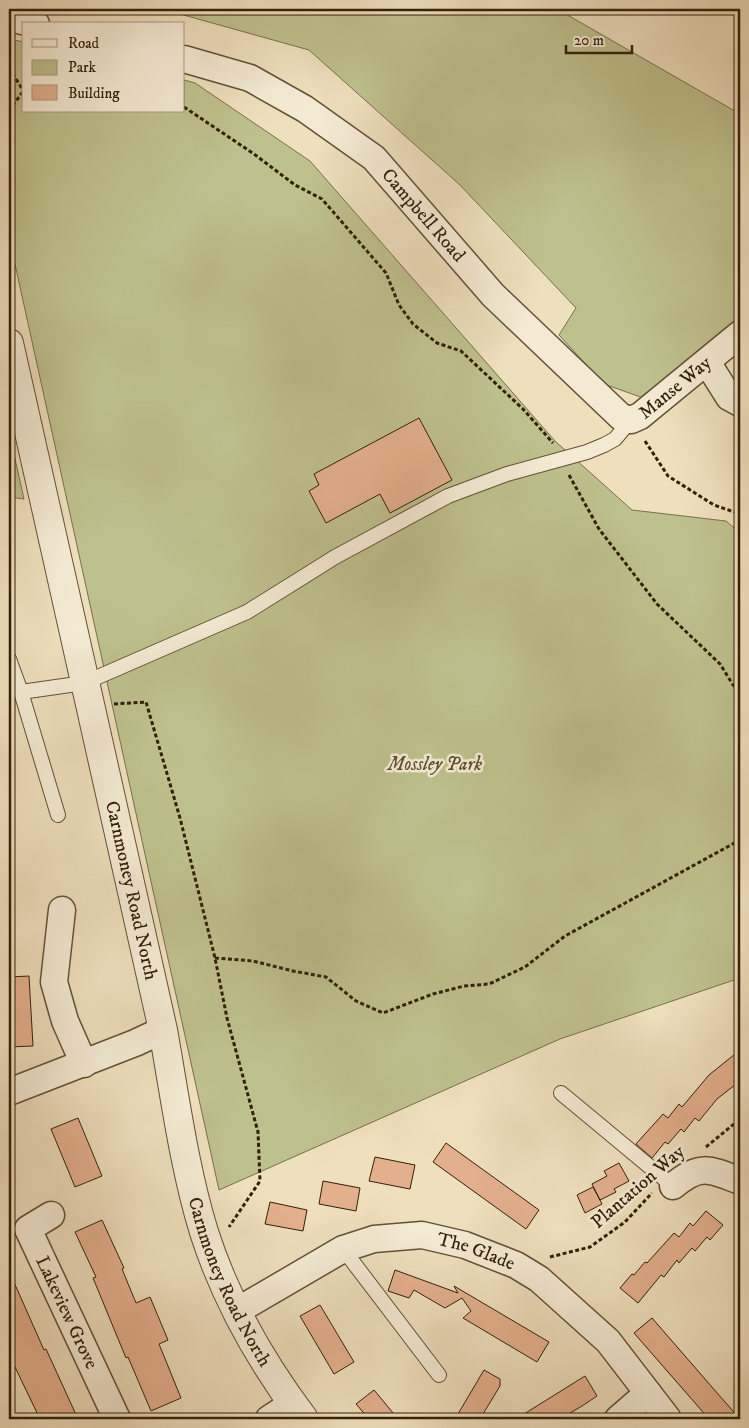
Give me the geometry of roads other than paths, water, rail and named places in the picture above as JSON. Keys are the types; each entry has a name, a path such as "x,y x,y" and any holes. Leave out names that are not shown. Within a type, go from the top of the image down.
{"street":[{"path":"9,18 27,22"},
{"name":"Campbell Road","path":"185,59 250,78 305,109 374,158 493,295 621,417 631,420"},
{"name":"Manse Way","path":"631,420 640,416 740,334"},
{"name":"Carnmoney Road North","path":"9,343 163,1030 181,1130 201,1222 218,1270 237,1311 298,1412"},
{"path":"707,362 729,397 740,403"},
{"path":"62,910 54,982 65,1021 84,1064"},
{"path":"9,1092 135,1044 163,1030"},
{"path":"670,1183 686,1174 700,1170 715,1171 740,1181"},
{"name":"Lakeview Grove","path":"51,1215 28,1229 117,1419"},
{"name":"The Glade","path":"237,1311 342,1249 374,1239 422,1235 465,1245 516,1265 539,1280 608,1341 668,1419"},
{"path":"618,1419 648,1393"},
{"path":"269,1419 298,1412"}],"lane":[{"path":"21,692 87,694 247,612 335,556 448,496 507,474 604,446 624,430 631,420"},
{"path":"9,659 21,692 58,815"},
{"path":"562,1093 670,1183"},
{"path":"342,1249 439,1374"}],"park label":[{"name":"Mossley Park","path":"435,764"}]}
